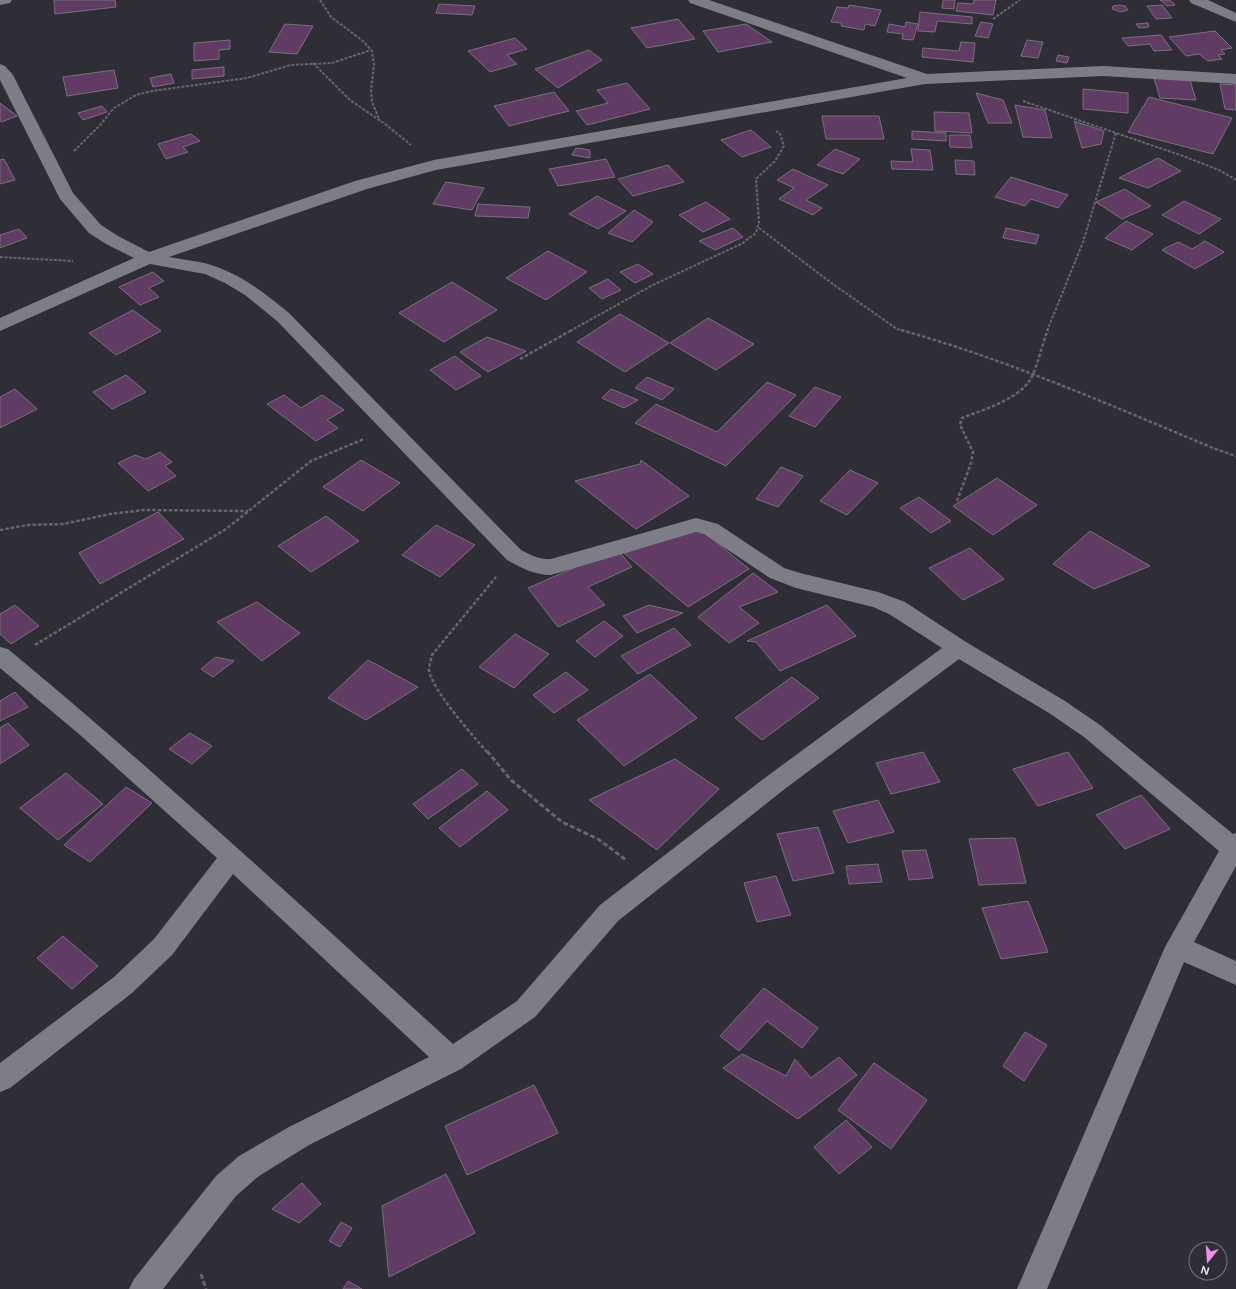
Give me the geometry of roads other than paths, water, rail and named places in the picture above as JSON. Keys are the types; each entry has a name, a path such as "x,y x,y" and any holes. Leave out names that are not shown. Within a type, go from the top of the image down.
{"street":[{"path":"0,1 5,0"},
{"path":"695,0 925,79"},
{"path":"1196,0 1236,18"},
{"path":"0,69 5,75 66,195 95,229 112,240 148,258 210,270 231,279 251,291 283,317 514,555 533,566 551,567 685,527 696,525 704,526 711,529 777,573 796,580 878,600 890,606 1057,707 1092,731 1234,845 1178,947 1032,1289"},
{"path":"0,325 148,258 361,185 428,166 925,79 1103,71 1236,79"},
{"path":"144,1289 226,1186 249,1166 299,1136 451,1060 526,1009 609,913 778,781 958,648"},
{"path":"4,658 87,728 232,857 451,1060"},
{"path":"0,1079 123,985 163,948 232,857"},
{"path":"1178,947 1236,973"}]}
